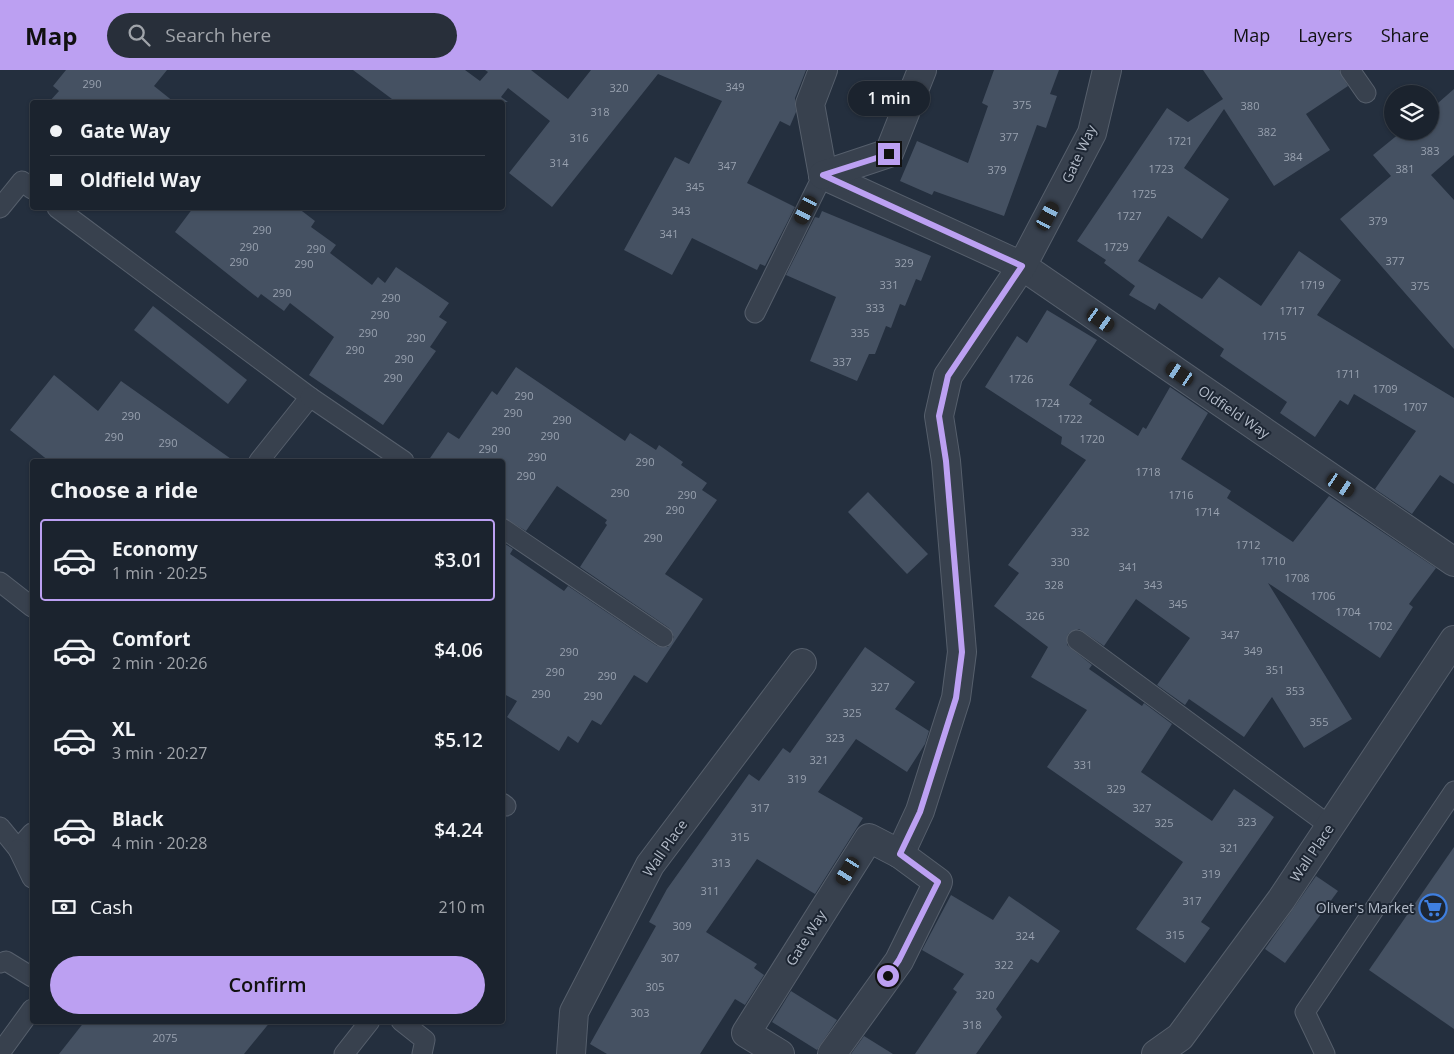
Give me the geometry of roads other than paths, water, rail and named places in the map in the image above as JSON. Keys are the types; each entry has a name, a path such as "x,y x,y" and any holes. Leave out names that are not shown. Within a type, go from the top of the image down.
{"street":[{"path":"823,70 810,104 823,175 889,154 922,70"},
{"name":"Gate Way","path":"900,854 920,812 953,708 962,652 946,461 939,416 948,376 1022,266 1092,133 1107,70"},
{"name":"Oldfield Way","path":"823,175 1022,266 1454,562"},
{"name":"Wall Place","path":"1156,1054 1180,1036 1281,900 1454,640"},
{"name":"Wall Place","path":"570,1054 574,1012 650,865 802,663"},
{"name":"Gate Way","path":"780,1054 746,1033 869,838 900,854 938,882 899,960 832,1054"}],"lane":[{"path":"1350,70 1366,93"},
{"path":"755,313 823,175"},
{"path":"0,208 22,181 30,187"},
{"path":"60,210 310,397 401,459"},
{"path":"261,459 310,397"},
{"path":"505,530 663,637"},
{"path":"0,582 30,605"},
{"path":"1077,640 1330,826"},
{"path":"1325,1054 1305,1012 1454,791"},
{"path":"0,827 18,848 30,874"},
{"path":"18,848 30,836"},
{"path":"0,963 6,961 30,976"},
{"path":"0,1052 30,1012"},
{"path":"344,1054 368,1024"},
{"path":"405,1024 424,1040 422,1054"}],"place":[{"name":"Oliver's Market","path":"1433,908"}]}
